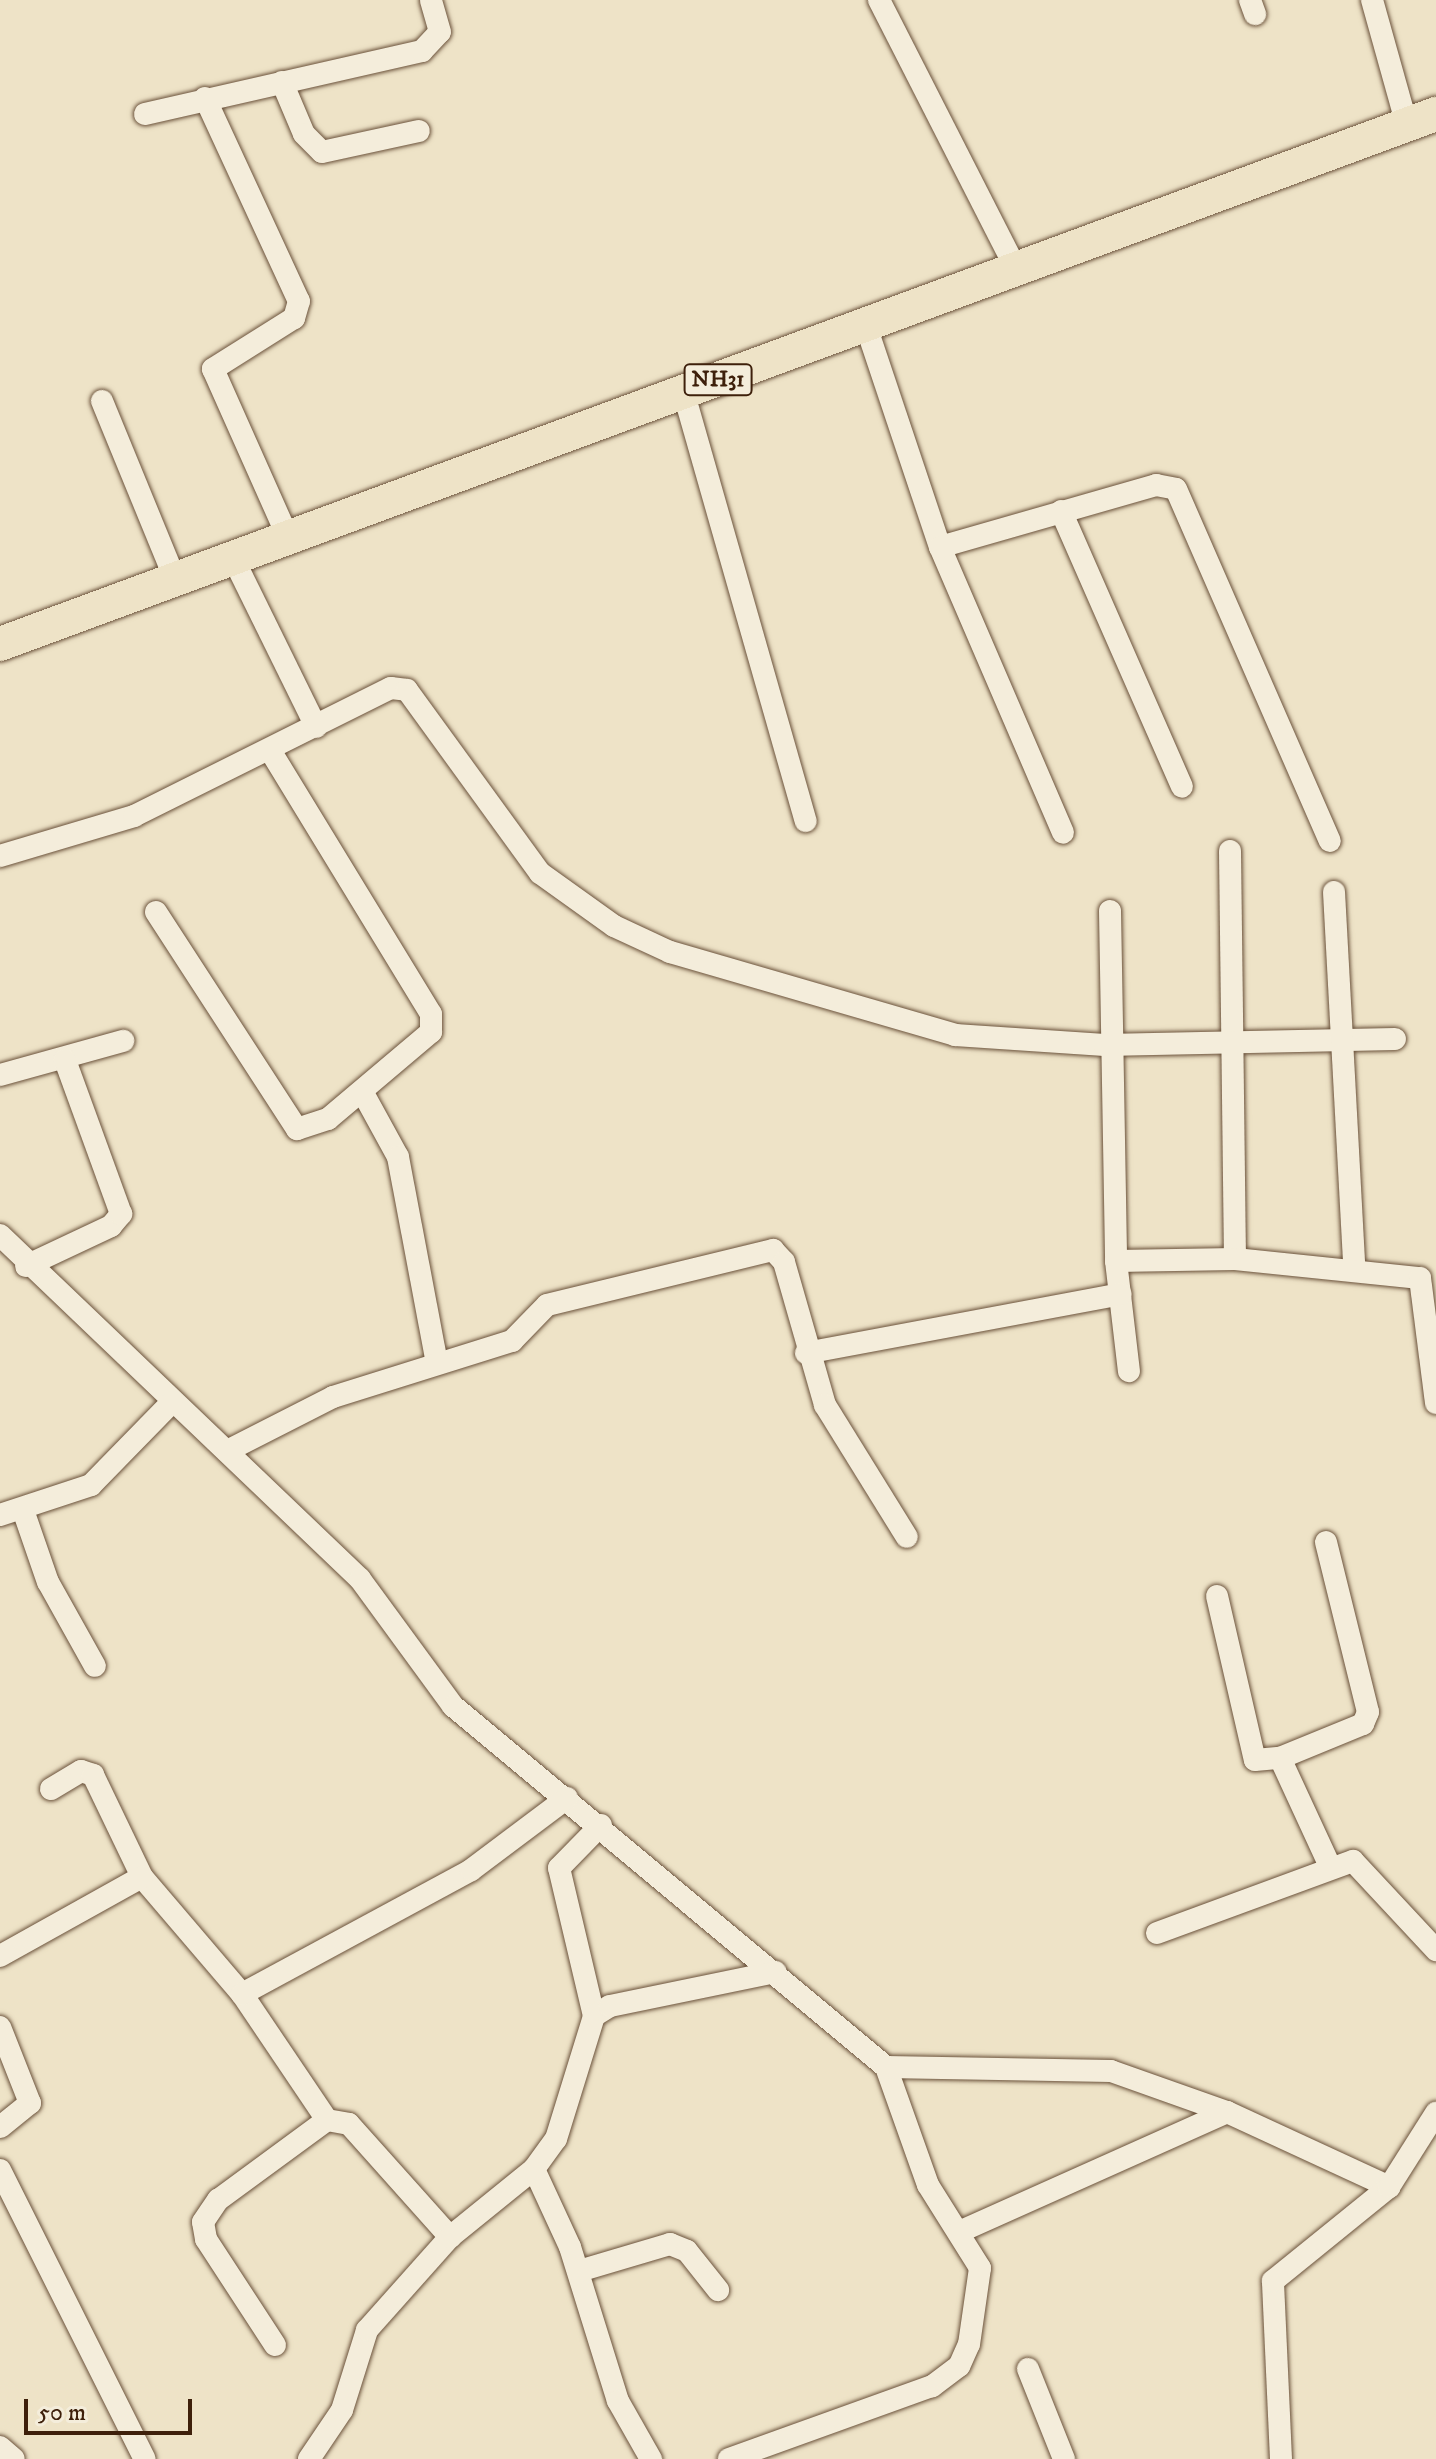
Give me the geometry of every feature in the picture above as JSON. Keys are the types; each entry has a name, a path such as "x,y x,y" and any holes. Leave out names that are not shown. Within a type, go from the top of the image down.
{"highway":[{"name":"NH31","path":"0,644 684,394 1015,267 1422,120"}],"street":[{"path":"145,114 433,45 440,32 431,0"},
{"path":"879,0 1015,267"},
{"path":"1372,0 1422,120"},
{"path":"282,82 304,134 322,152 419,131"},
{"path":"205,98 299,301 294,318 213,369 289,540"},
{"path":"865,323 940,547 1063,833"},
{"path":"684,394 806,821"},
{"path":"102,401 176,581"},
{"path":"940,547 1156,485 1185,499 1330,841"},
{"path":"1061,511 1182,787"},
{"path":"234,560 316,727"},
{"path":"0,856 134,816 271,752 391,688 407,690 540,873 614,926 670,952 955,1035 1116,1045 1395,1039"},
{"path":"156,912 297,1129 328,1119 422,1043 434,1023 271,752"},
{"path":"1230,851 1235,1259"},
{"path":"1334,892 1345,1042 1354,1266"},
{"path":"1110,911 1116,1045 1116,1261 1129,1371"},
{"path":"0,1075 65,1060 123,1041"},
{"path":"26,1266 111,1226 121,1214 65,1060"},
{"path":"363,1093 398,1157 437,1363"},
{"path":"0,1235 26,1266 227,1451 360,1579 435,1687 886,2067 928,2185 980,2268 981,2292 959,2366 932,2386 729,2459"},
{"path":"227,1451 333,1397 512,1341 547,1305 764,1250 784,1262 806,1353 825,1405 907,1537"},
{"path":"1116,1261 1235,1259 1354,1266 1420,1278 1436,1403"},
{"path":"806,1353 1121,1294"},
{"path":"0,1515 23,1510 108,1472 172,1402"},
{"path":"23,1510 48,1582 95,1666"},
{"path":"1217,1596 1253,1754 1260,1763 1280,1758 1367,1718 1326,1542"},
{"path":"1280,1758 1330,1866"},
{"path":"51,1789 89,1772 142,1877 242,1994 327,2120 349,2124 450,2237"},
{"path":"242,1994 471,1870 567,1798"},
{"path":"309,2459 342,2410 367,2330 450,2237 534,2169 570,2108 594,2016 559,1868 601,1825"},
{"path":"1157,1933 1330,1866 1353,1861 1365,1867 1436,1950"},
{"path":"0,1956 142,1877"},
{"path":"594,2016 618,2004 776,1972"},
{"path":"0,2027 30,2103 0,2127"},
{"path":"886,2067 1111,2071 1227,2112 1389,2187"},
{"path":"959,2232 1227,2112"},
{"path":"1281,2459 1273,2281 1389,2187 1436,2113"},
{"path":"275,2345 206,2239 203,2222 218,2200 327,2120"},
{"path":"534,2169 579,2271 618,2401 651,2459"},
{"path":"0,2170 145,2459"},
{"path":"579,2271 670,2244 687,2251 718,2290"},
{"path":"1028,2369 1064,2459"},
{"path":"0,2447 14,2459"}]}
